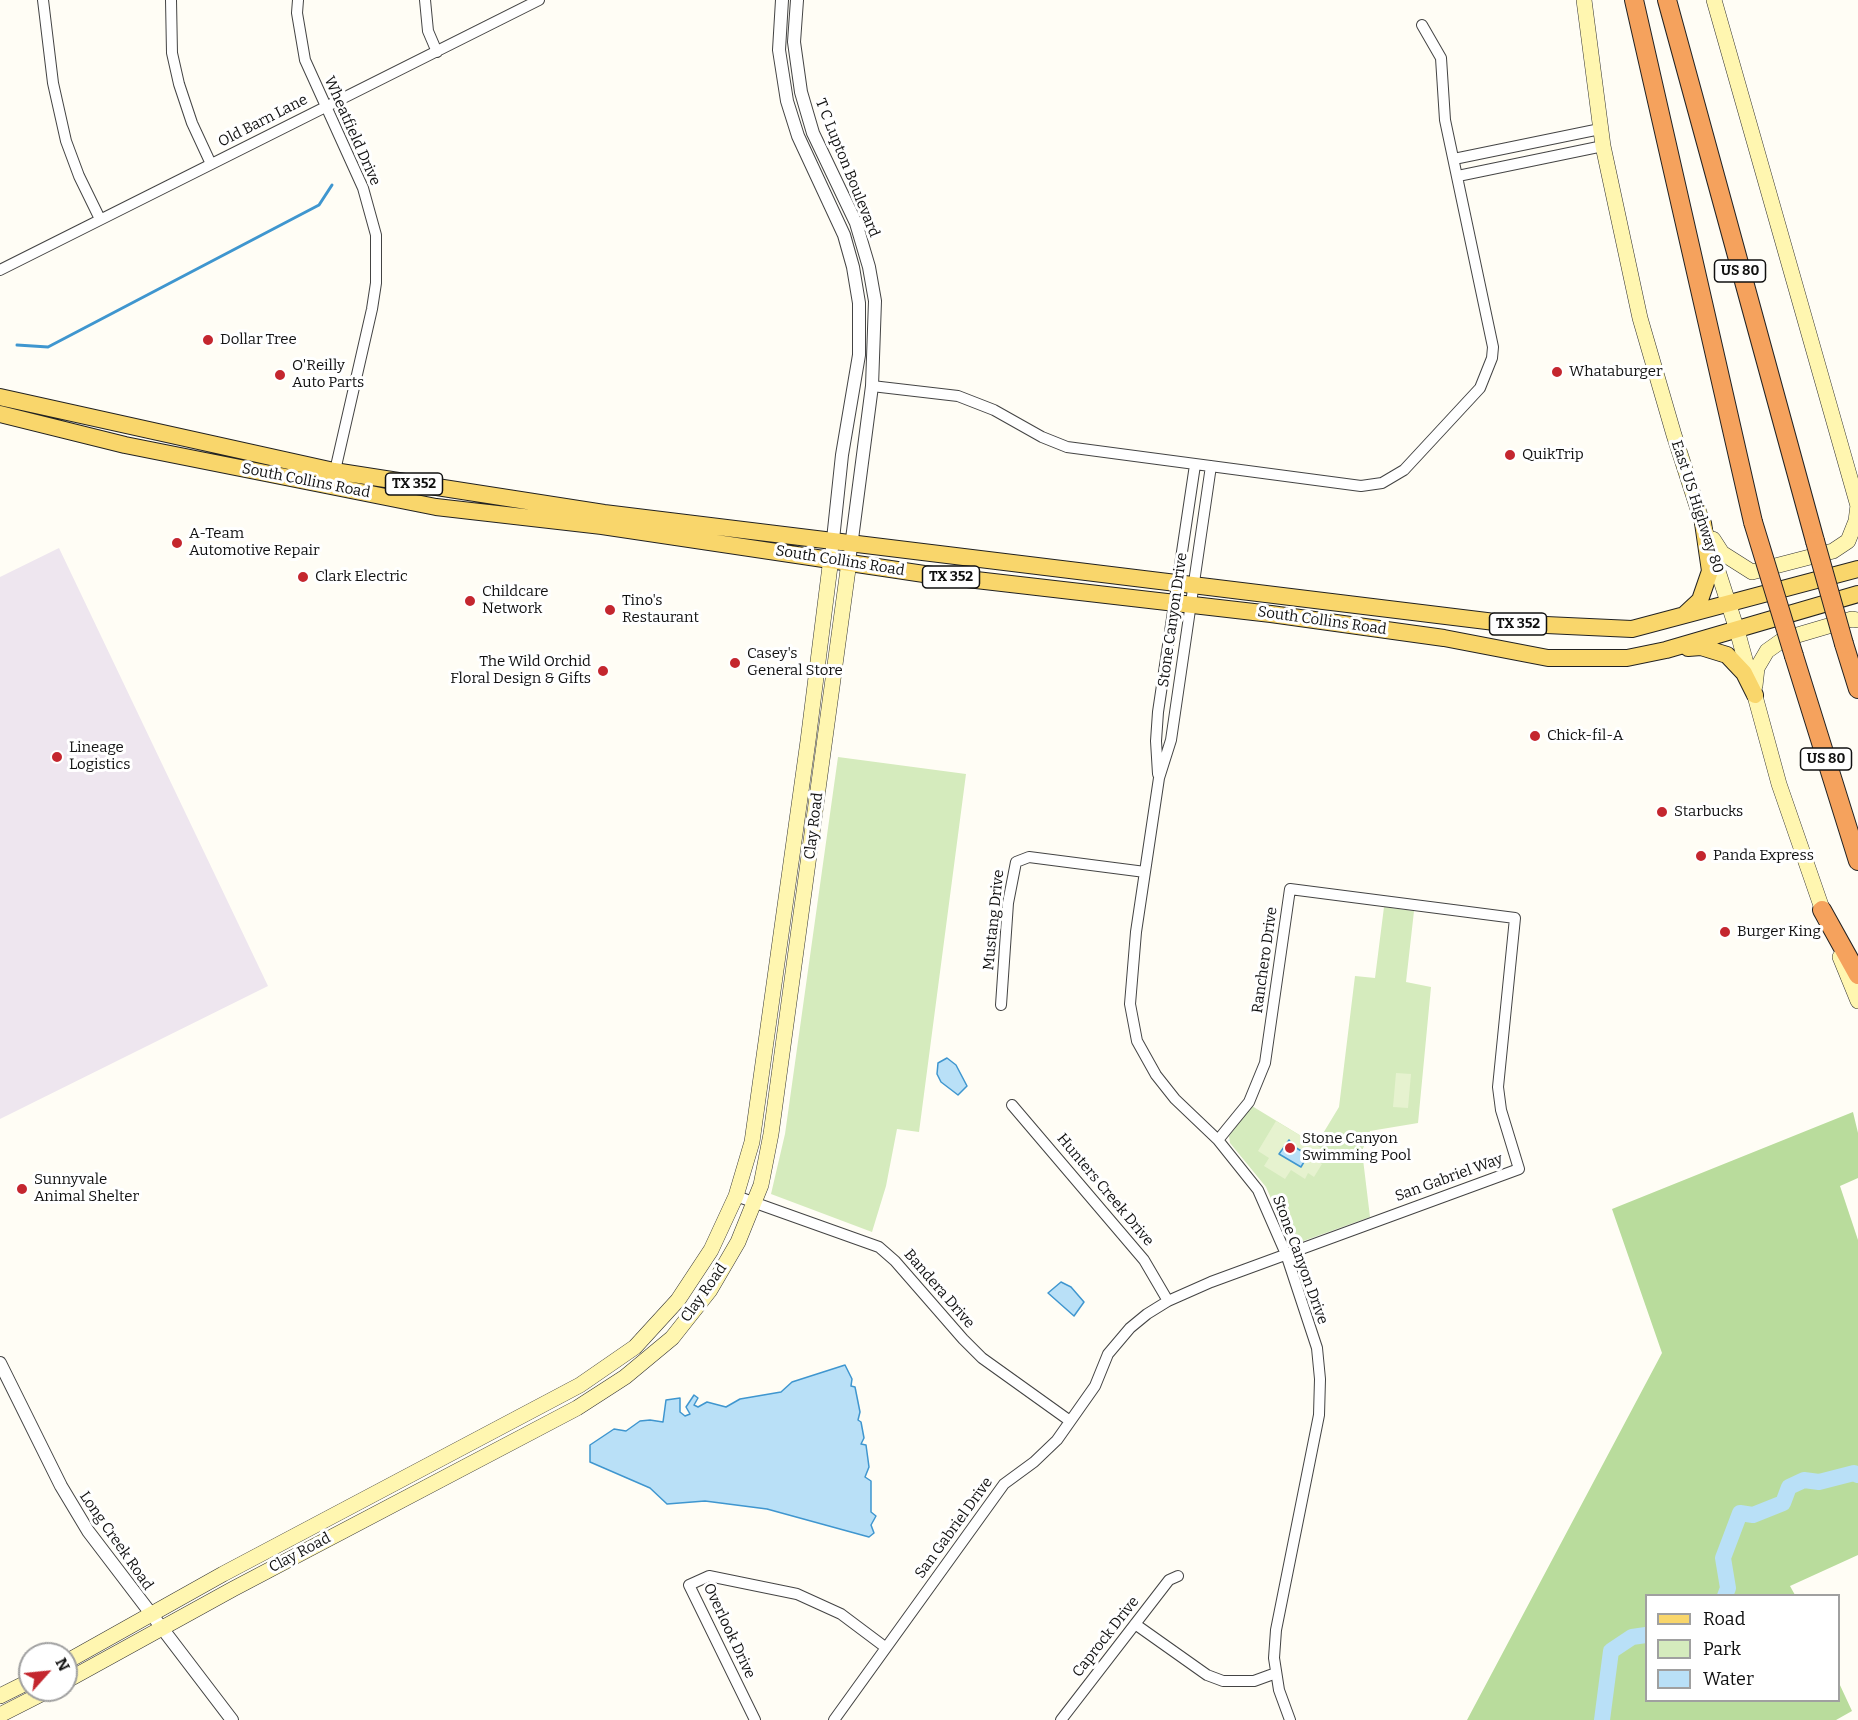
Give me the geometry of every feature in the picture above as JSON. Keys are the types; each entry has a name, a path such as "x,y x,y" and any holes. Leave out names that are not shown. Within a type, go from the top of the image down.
{"highway":[{"name":"US 80","path":"1634,0 1753,522 1858,861"},
{"name":"US 80","path":"1667,0 1815,541 1858,689"},
{"path":"1822,910 1858,975"}],"main road":[{"name":"East US Highway 80","path":"1584,0 1600,129 1640,318 1737,630 1779,784 1822,910 1858,1001"},
{"path":"1702,523 1722,553 1752,572 1833,551 1848,541 1856,521 1858,505 1714,0"},
{"name":"South Collins Road","path":"0,397 333,478 436,507 852,543 1447,617 1566,628 1632,629 1858,570"},
{"name":"South Collins Road","path":"0,414 125,445 333,478"},
{"name":"South Collins Road","path":"611,521 924,574 1444,638 1548,658 1627,658 1666,650 1858,594"},
{"path":"1685,615 1700,600 1710,571 1702,523"},
{"name":"Clay Road","path":"78,1655 223,1574 580,1384 635,1347 684,1290 711,1250 736,1196 752,1142 831,558"},
{"name":"Clay Road","path":"78,1674 577,1408 625,1377 672,1338 710,1290 738,1242 761,1185 771,1134 849,562"},
{"path":"1444,638 1447,617"},
{"path":"1755,694 1757,668 1767,651 1784,639 1852,619 1858,620"},
{"path":"1666,650 1701,647 1727,655 1744,673 1755,694"},
{"path":"0,1696 18,1687"},
{"path":"0,1715 25,1702"}],"street":[{"path":"43,0 53,83 66,141 79,176 100,219"},
{"path":"171,0 172,53 179,84 192,123 211,164"},
{"name":"Wheatfield Drive","path":"298,0 297,14 304,60 363,188 376,235 378,258 370,316 333,478"},
{"path":"425,0 428,31 437,52"},
{"name":"Old Barn Lane","path":"0,270 539,0"},
{"name":"T C Lupton Boulevard","path":"782,0 779,50 784,88 798,136 844,235 856,280 860,328 855,384 842,455 831,558"},
{"name":"T C Lupton Boulevard","path":"797,0 794,42 801,92 813,133 860,233 873,291 876,326 872,386 849,562"},
{"path":"855,384 958,396 994,410 1042,437 1066,447 1361,486 1382,483 1404,470 1480,387 1492,358 1493,347 1445,120 1441,58 1422,25"},
{"path":"1454,159 1600,129"},
{"path":"1458,176 1603,146"},
{"path":"822,186 836,180"},
{"name":"Stone Canyon Drive","path":"1159,778 1156,741 1162,686 1185,584 1195,465"},
{"name":"Stone Canyon Drive","path":"1211,466 1185,584 1178,688 1170,740 1159,778 1130,986 1130,1004 1137,1041 1156,1075 1168,1091 1218,1140 1258,1190 1286,1254 1317,1348 1320,1379 1319,1415 1276,1630 1274,1658 1276,1673 1290,1720"},
{"path":"1162,686 1178,688"},
{"name":"Mustang Drive","path":"1001,1005 1008,903 1016,862 1029,857 1145,872"},
{"name":"Ranchero Drive","path":"1218,1140 1248,1102 1265,1063 1290,889 1515,918"},
{"name":"San Gabriel Way","path":"1286,1254 1519,1169 1501,1110 1498,1087 1515,918"},
{"name":"Hunters Creek Drive","path":"1012,1105 1144,1260 1168,1301"},
{"name":"Bandera Drive","path":"736,1196 879,1247 896,1261 982,1358 1070,1421"},
{"name":"San Gabriel Drive","path":"834,1720 1004,1484 1034,1462 1070,1421 1095,1386 1108,1354 1130,1328 1168,1301 1286,1254"},
{"name":"Long Creek Road","path":"0,1363 75,1510 150,1616 232,1720"},
{"name":"Overlook Drive","path":"755,1720 689,1585 709,1576 797,1594 841,1614 885,1647"},
{"name":"Caprock Drive","path":"1061,1720 1169,1580 1178,1576"},
{"path":"1135,1624 1207,1675 1223,1681 1254,1681 1276,1673"}],"shaded area":[{"name":"Lineage Logistics","path":"59,548 268,986 0,1119 0,577"}],"green space":[{"path":"838,757 966,774 919,1132 897,1129 886,1186 872,1232 771,1194 785,1134"},
{"path":"1384,907 1414,911 1406,982 1431,987 1418,1123 1370,1131 1362,1151 1370,1217 1295,1244 1289,1240 1266,1187 1230,1143 1229,1136 1252,1106 1316,1145 1339,1107 1355,976 1375,978"},
{"path":"1396,1073 1411,1074 1408,1108 1393,1107"},
{"path":"1853,1112 1858,1133 1858,1178 1840,1186 1858,1240 1858,1555 1790,1586 1794,1594 1645,1594 1645,1702 1840,1702 1840,1685 1852,1711 1836,1720 1467,1720 1662,1353 1612,1209"},
{"name":"Stone Canyon Swimming Pool","path":"1276,1121 1324,1150 1318,1161 1322,1164 1314,1177 1308,1173 1305,1179 1291,1170 1285,1179 1264,1166 1269,1158 1258,1151"}],"water":[{"path":"947,1058 956,1065 967,1086 958,1095 941,1082 937,1074 938,1063"},
{"path":"1289,1140 1293,1146 1308,1155 1301,1167 1279,1154"},
{"path":"1061,1282 1071,1287 1084,1302 1074,1316 1048,1293"},
{"path":"845,1365 852,1379 851,1386 855,1387 860,1412 858,1420 861,1422 864,1438 861,1444 866,1445 869,1467 865,1477 871,1481 871,1512 876,1516 871,1525 874,1533 869,1537 767,1509 705,1501 667,1504 650,1488 590,1462 590,1445 614,1429 626,1431 640,1421 663,1422 666,1400 680,1398 680,1412 685,1416 690,1414 686,1407 694,1395 698,1398 694,1405 698,1407 707,1402 726,1407 740,1399 781,1392 792,1382"}],"waterway":[{"path":"17,345 48,347 319,205 332,185"},
{"path":"1726,1594 1728,1588 1723,1558 1740,1513 1753,1515 1783,1503 1789,1487 1804,1480 1819,1482 1854,1473 1858,1475"},
{"path":"1602,1720 1611,1651 1632,1637 1645,1635"}],"place":[{"name":"Dollar Tree","path":"208,340"},
{"name":"Whataburger","path":"1557,372"},
{"name":"O'Reilly Auto Parts","path":"280,375"},
{"name":"QuikTrip","path":"1510,455"},
{"name":"A-Team Automotive Repair","path":"177,543"},
{"name":"Clark Electric","path":"303,577"},
{"name":"Childcare Network","path":"470,601"},
{"name":"Tino's Restaurant","path":"610,610"},
{"name":"Casey's General Store","path":"735,663"},
{"name":"The Wild Orchid Floral Design & Gifts","path":"603,671"},
{"name":"Chick-fil-A","path":"1535,736"},
{"name":"Lineage Logistics","path":"57,757"},
{"name":"Starbucks","path":"1662,812"},
{"name":"Panda Express","path":"1701,856"},
{"name":"Burger King","path":"1725,932"},
{"name":"Stone Canyon Swimming Pool","path":"1290,1148"},
{"name":"Sunnyvale Animal Shelter","path":"22,1189"}]}
